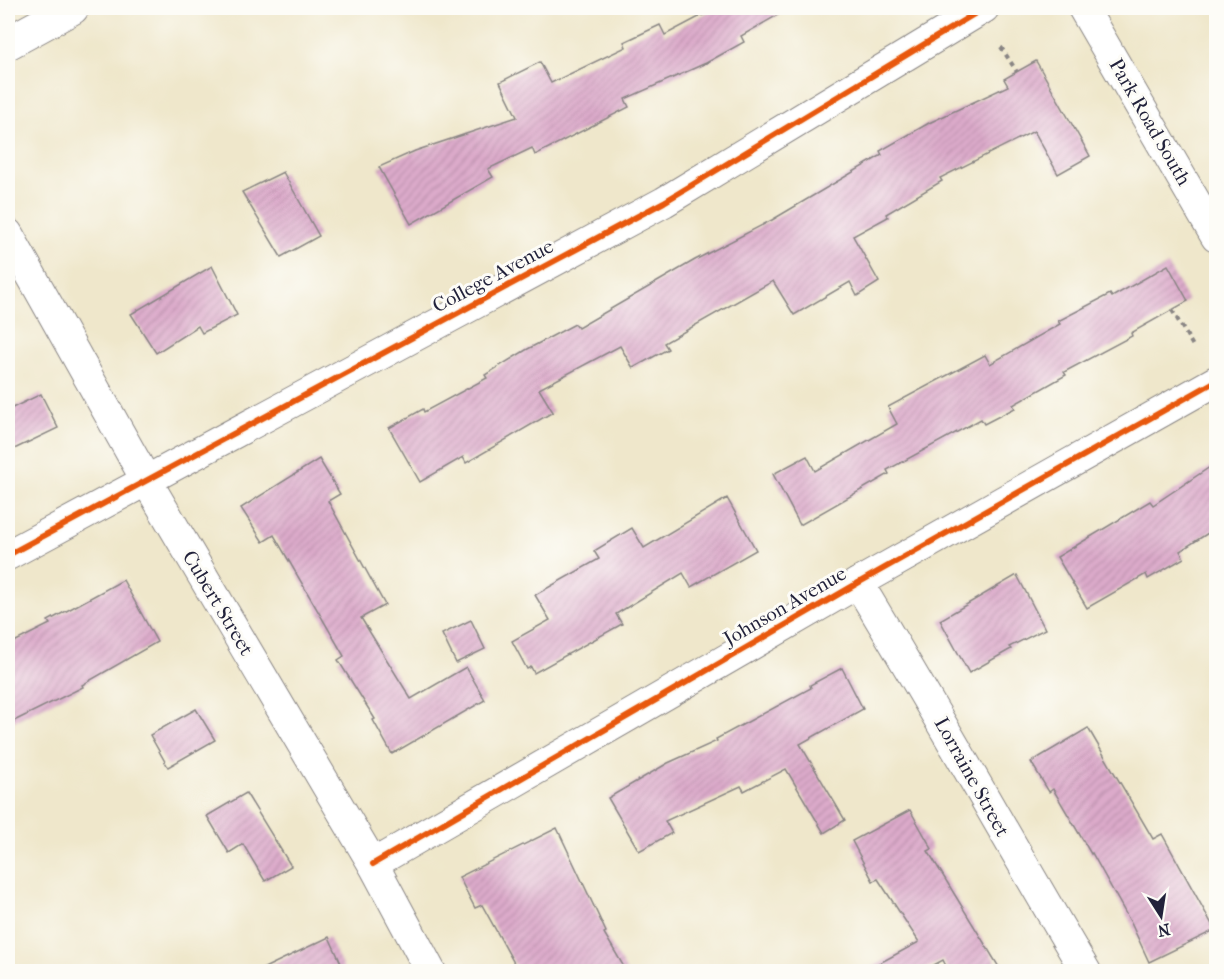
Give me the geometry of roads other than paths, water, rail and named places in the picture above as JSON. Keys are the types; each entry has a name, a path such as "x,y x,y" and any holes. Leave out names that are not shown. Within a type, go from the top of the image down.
{"highway":[{"path":"8,44 72,8"}],"street":[{"name":"College Avenue","path":"8,555 664,202 984,8"},
{"name":"Park Road South","path":"1083,8 1216,237"},
{"name":"Cubert Street","path":"8,234 146,480 373,864 431,972"},
{"name":"Johnson Avenue","path":"373,864 858,583 1216,381"},
{"name":"Lorraine Street","path":"858,583 940,718 987,804 1086,972"}]}
